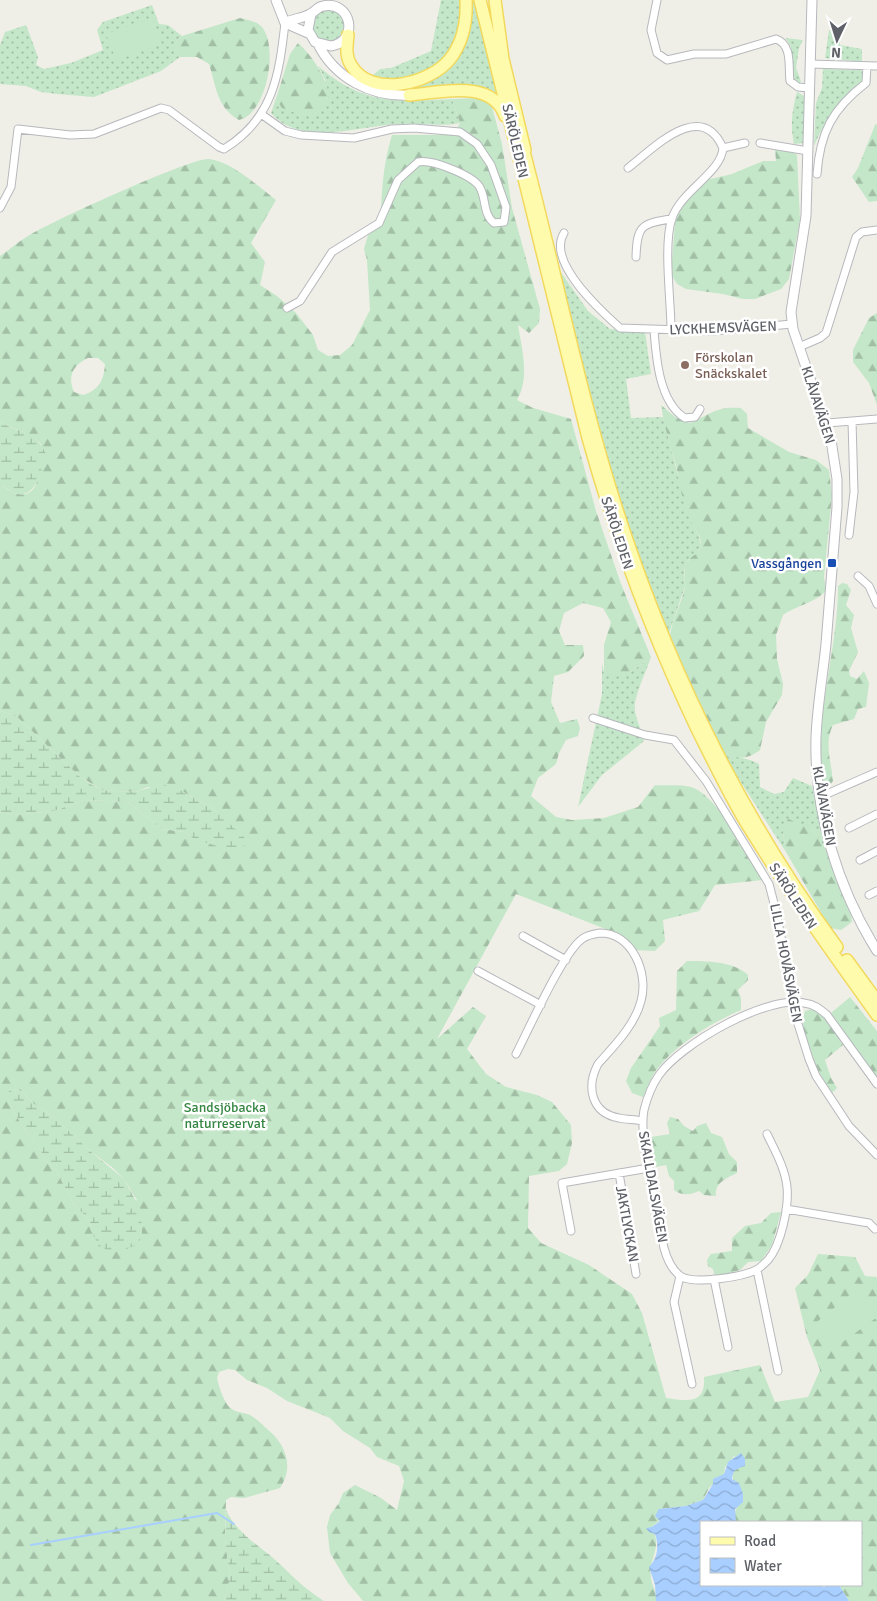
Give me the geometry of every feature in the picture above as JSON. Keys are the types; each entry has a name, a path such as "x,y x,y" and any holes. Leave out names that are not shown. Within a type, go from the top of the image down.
{"main road":[{"path":"348,35 347,55 350,64 359,74 381,83 404,84 413,82 431,74 450,58 464,31 466,0"},
{"name":"SÄRÖLEDEN","path":"480,0 616,505 638,572 678,669 756,823 829,936 877,1001"},
{"name":"SÄRÖLEDEN","path":"485,0 590,446 605,499 641,603 669,670 715,766 744,820 792,897 877,1015"},
{"path":"494,0 502,51 524,142 521,153"},
{"path":"409,95 464,91 488,94 499,104 521,153"}],"street":[{"path":"0,208 11,187 18,129 87,135 104,132 155,109 166,108 224,149 235,142 261,114 276,84 282,57 285,23 276,0"},
{"path":"656,0 651,30 657,53 662,58 670,60 694,54 726,54 776,38 786,46 790,81 798,87 809,88"},
{"name":"KLÅVAVÄGEN","path":"812,0 805,230 792,298 792,324 826,423 834,458 837,507 816,736 820,797 831,848 843,884 863,928 877,951"},
{"path":"285,23 315,8 335,3 349,19 348,35 335,46 318,44"},
{"path":"315,8 308,26 310,34 332,65 355,83 382,94 409,95"},
{"path":"285,23 310,34"},
{"path":"810,64 877,66"},
{"path":"816,174 821,142 825,130 844,102 866,83 867,66"},
{"path":"261,114 285,131 301,135 354,138 392,129 414,128 460,132 477,144 484,153 491,165 506,207 504,222 494,223 486,211 480,188 471,178 429,161 418,162 398,180 379,223 332,252 303,297 297,304 287,308"},
{"path":"628,168 668,139 692,125 708,127 719,139 723,148 716,165 686,195 672,218 668,252 670,330"},
{"path":"723,148 744,143"},
{"path":"760,143 808,151"},
{"path":"636,257 637,236 640,230 651,223 672,218"},
{"path":"799,347 820,338 826,333 856,237 862,232 877,230"},
{"name":"LYCKHEMSVÄGEN","path":"564,233 562,247 567,271 620,328 751,330 792,324"},
{"name":"LYCKHEMSVÄGEN","path":"654,330 661,381 674,407 685,418 695,417 700,409"},
{"path":"826,423 877,419"},
{"path":"849,535 854,492 852,420"},
{"path":"858,576 869,586 877,604"},
{"name":"LILLA HOVÅSVÄGEN","path":"593,718 645,735 674,740 692,761 768,884 776,911 805,1048 816,1076 857,1136 877,1155"},
{"path":"820,797 877,772"},
{"path":"849,828 877,814"},
{"path":"860,860 877,851"},
{"path":"869,896 877,892"},
{"path":"516,1054 566,960 583,938 597,933 620,938 637,959 642,982 639,1008 621,1036 598,1064 594,1072 591,1090 594,1100 601,1110 608,1115 618,1118 642,1120"},
{"path":"523,936 566,960"},
{"path":"478,971 541,1005"},
{"name":"SKALLDALSVÄGEN","path":"680,1276 672,1266 664,1248 642,1120 650,1090 659,1075 677,1057 704,1037 730,1022 779,1004 794,1002 816,1006 827,1015 877,1084"},
{"path":"692,1384 674,1302 680,1276 694,1280 714,1279 757,1270 772,1255 786,1209 787,1187 783,1169 767,1134"},
{"name":"JAKTLYCKAN","path":"570,1231 562,1183 649,1168"},
{"name":"JAKTLYCKAN","path":"619,1173 636,1274"},
{"path":"786,1209 869,1223 875,1229"},
{"path":"757,1270 778,1371"},
{"path":"714,1279 728,1347"}],"green space":[{"path":"441,0 460,0 460,28 448,53 426,70 413,75 400,78 386,78 373,75 380,69 391,68 431,51"},
{"path":"471,0 474,0 498,94 488,89 465,84 404,90 430,81 446,71 459,58 467,38"},
{"path":"152,5 159,24 168,25 182,36 175,43 175,50 180,57 161,71 94,97 41,92 26,86 0,84 0,45 5,32 26,25 38,57 36,65 44,69 71,63 103,50 97,30 103,22"},
{"path":"328,9 334,10 339,14 343,19 343,31 339,36 334,40 328,41 322,40 317,36 313,31 312,25 313,19 317,14 322,10"},
{"path":"152,18 162,44 116,60 106,34"},
{"path":"240,18 261,26 267,36 270,63 263,93 256,106 248,115 239,120 231,115 221,102 209,64 197,57 180,57 175,50 175,43 182,36"},
{"path":"829,30 840,31 840,45 862,49 862,62 825,58"},
{"path":"785,38 803,40 799,48 796,68 801,81 799,84 792,79 791,46"},
{"path":"298,43 319,69 328,92 328,102 323,110 312,114 300,114 282,108 276,99 290,54"},
{"path":"318,66 350,88 381,98 413,101 452,99 460,123 446,125 387,125 334,132 299,130 284,124 271,113 279,89 276,99 326,81"},
{"path":"823,69 861,70 864,74 863,80 847,94 834,110 814,146 816,103 822,88"},
{"path":"797,92 806,97 804,143 794,144 792,118"},
{"name":"Sandsjöbacka naturreservat","path":"476,98 485,100 492,107 502,144 512,208 540,309 539,323 529,333 518,325 524,373 521,391 517,400 533,408 571,419 596,511 621,584 651,657 631,672 615,677 604,673 604,645 611,622 603,608 583,603 564,613 559,631 565,645 583,645 584,656 568,672 554,676 551,702 560,723 577,719 580,728 578,736 566,740 556,764 538,778 531,796 556,817 572,820 604,818 638,807 655,785 694,788 704,794 723,816 763,880 715,885 699,911 663,920 665,941 655,951 633,950 621,935 516,894 437,1039 473,1007 486,1016 467,1049 486,1074 506,1087 537,1095 552,1102 571,1125 572,1143 567,1164 559,1171 529,1176 528,1228 541,1243 589,1265 632,1294 642,1313 666,1398 694,1399 702,1393 704,1377 760,1365 775,1402 808,1397 820,1370 807,1337 795,1288 808,1275 818,1254 855,1257 865,1276 877,1277 877,1601 849,1601 840,1586 862,1586 862,1521 736,1521 734,1514 738,1505 732,1474 735,1455 725,1467 724,1474 709,1488 703,1500 686,1506 659,1509 660,1520 652,1527 656,1548 651,1564 651,1578 656,1601 363,1601 348,1583 330,1553 327,1527 330,1515 339,1503 343,1493 355,1485 381,1498 397,1510 404,1481 399,1466 377,1457 370,1448 343,1431 330,1418 287,1401 267,1388 247,1380 235,1370 228,1369 219,1372 217,1378 227,1404 233,1410 252,1416 273,1434 286,1455 287,1471 280,1488 244,1498 231,1497 226,1500 225,1540 230,1578 224,1601 0,1601 0,812 13,815 54,811 84,800 128,802 162,829 185,832 194,839 227,823 215,810 182,791 148,787 135,792 102,790 79,776 15,715 0,711 0,486 18,494 26,494 32,490 36,484 40,468 41,444 25,432 0,421 0,256 24,238 90,205 176,168 209,159 218,161 244,175 276,200 251,243 265,262 260,285 277,296 296,313 313,335 318,350 328,356 340,355 352,345 370,310 367,260 364,249 368,235 381,224 383,179 392,135 454,135 460,123 452,99","holes":["88,358 98,358 105,364 100,384 83,395 74,392 71,376 75,368","13,1089 21,1091 34,1104 54,1117 90,1151 113,1168 124,1179 137,1200 91,1231 90,1221 73,1203 57,1172 46,1161 38,1145 26,1132 8,1101"]},
{"path":"877,124 877,201 869,202 852,177 858,168"},
{"path":"775,149 789,150 797,155 800,220 789,279 781,289 755,299 743,299 686,289 677,284 671,274 675,222 686,199 702,181 732,174 763,161 776,161"},
{"path":"560,271 588,311 610,329 645,332 651,374 626,379 631,418 663,417 688,514 699,536 701,546 697,555 688,560 684,571 685,586 669,633 631,541 588,397"},
{"path":"877,313 877,405 869,383 853,362 853,350 869,318"},
{"path":"661,405 675,417 690,423 719,409 741,408 747,414 748,428 789,452 816,460 829,470 832,495 824,577 826,590 818,598 783,615 776,635 777,659 783,684 782,695 766,722 760,750 751,756 742,758 722,753 670,642 671,628 685,587 685,568 688,561 700,550 701,540 685,507"},
{"path":"0,421 35,438 46,454 38,480 30,491 24,494 18,494 0,486"},
{"path":"842,583 847,584 851,590 846,605 854,615 851,628 858,652 849,671 850,676 857,679 864,671 869,683 866,707 858,709 854,719 833,725 830,732 829,752 833,781 830,785 823,780 822,731 837,610 838,586"},
{"path":"651,657 638,691 635,705 644,741 602,775 578,807 602,694 602,663 604,673 631,672"},
{"path":"0,711 15,715 79,776 102,790 135,792 162,784 182,791 215,810 244,837 246,844 238,849 220,847 194,839 185,832 162,829 128,802 84,800 54,811 13,815 0,812"},
{"path":"722,753 759,764 760,787 774,794 784,792 793,778 812,786 825,848 812,828 783,832 786,852"},
{"path":"788,819 812,828 825,848 851,913 852,922 841,930 830,928 786,852 783,832"},
{"path":"687,961 727,964 742,970 748,975 748,980 738,990 741,998 741,1010 718,1021 685,1042 655,1072 643,1097 632,1093 626,1081 631,1068 660,1026 659,1018 676,1010 677,971"},
{"path":"850,997 877,1031 877,1079 831,1013"},
{"path":"812,1009 826,1019 843,1045 825,1060 831,1078 837,1088 832,1093 821,1076 806,1041 803,1019 805,1011"},
{"path":"13,1089 21,1091 34,1104 54,1117 90,1151 124,1179 141,1210 142,1234 139,1243 121,1252 107,1250 98,1244 91,1231 90,1221 73,1203 57,1172 46,1161 38,1145 26,1132 8,1101 8,1092"},
{"path":"670,1117 678,1119 684,1126 693,1131 697,1126 706,1123 711,1133 722,1137 729,1154 737,1162 737,1173 719,1184 716,1196 704,1195 699,1191 686,1194 677,1192 674,1190 674,1181 669,1176 666,1165 655,1167 651,1137 670,1134 667,1123"},
{"path":"781,1212 772,1245 761,1261 748,1262 740,1270 715,1277 713,1269 708,1266 707,1260 711,1254 732,1251 732,1238 745,1226 761,1223 771,1213"},
{"path":"855,1291 876,1318 833,1349 813,1325"},
{"path":"226,1510 244,1534 302,1585 324,1601 224,1601 230,1578 225,1540"}],"water":[{"path":"741,1453 745,1459 745,1466 736,1470 732,1479 739,1483 743,1494 743,1502 735,1509 736,1521 700,1521 700,1586 840,1586 849,1601 656,1601 655,1585 649,1567 656,1556 657,1543 655,1534 649,1532 646,1528 652,1527 660,1521 655,1516 659,1509 686,1506 703,1500 713,1484 713,1479 724,1474 728,1462"}],"waterway":[{"path":"31,1545 217,1513 234,1524"}],"place":[{"name":"Förskolan Snäckskalet","path":"685,365"},
{"name":"Vassgången","path":"832,563"}]}
